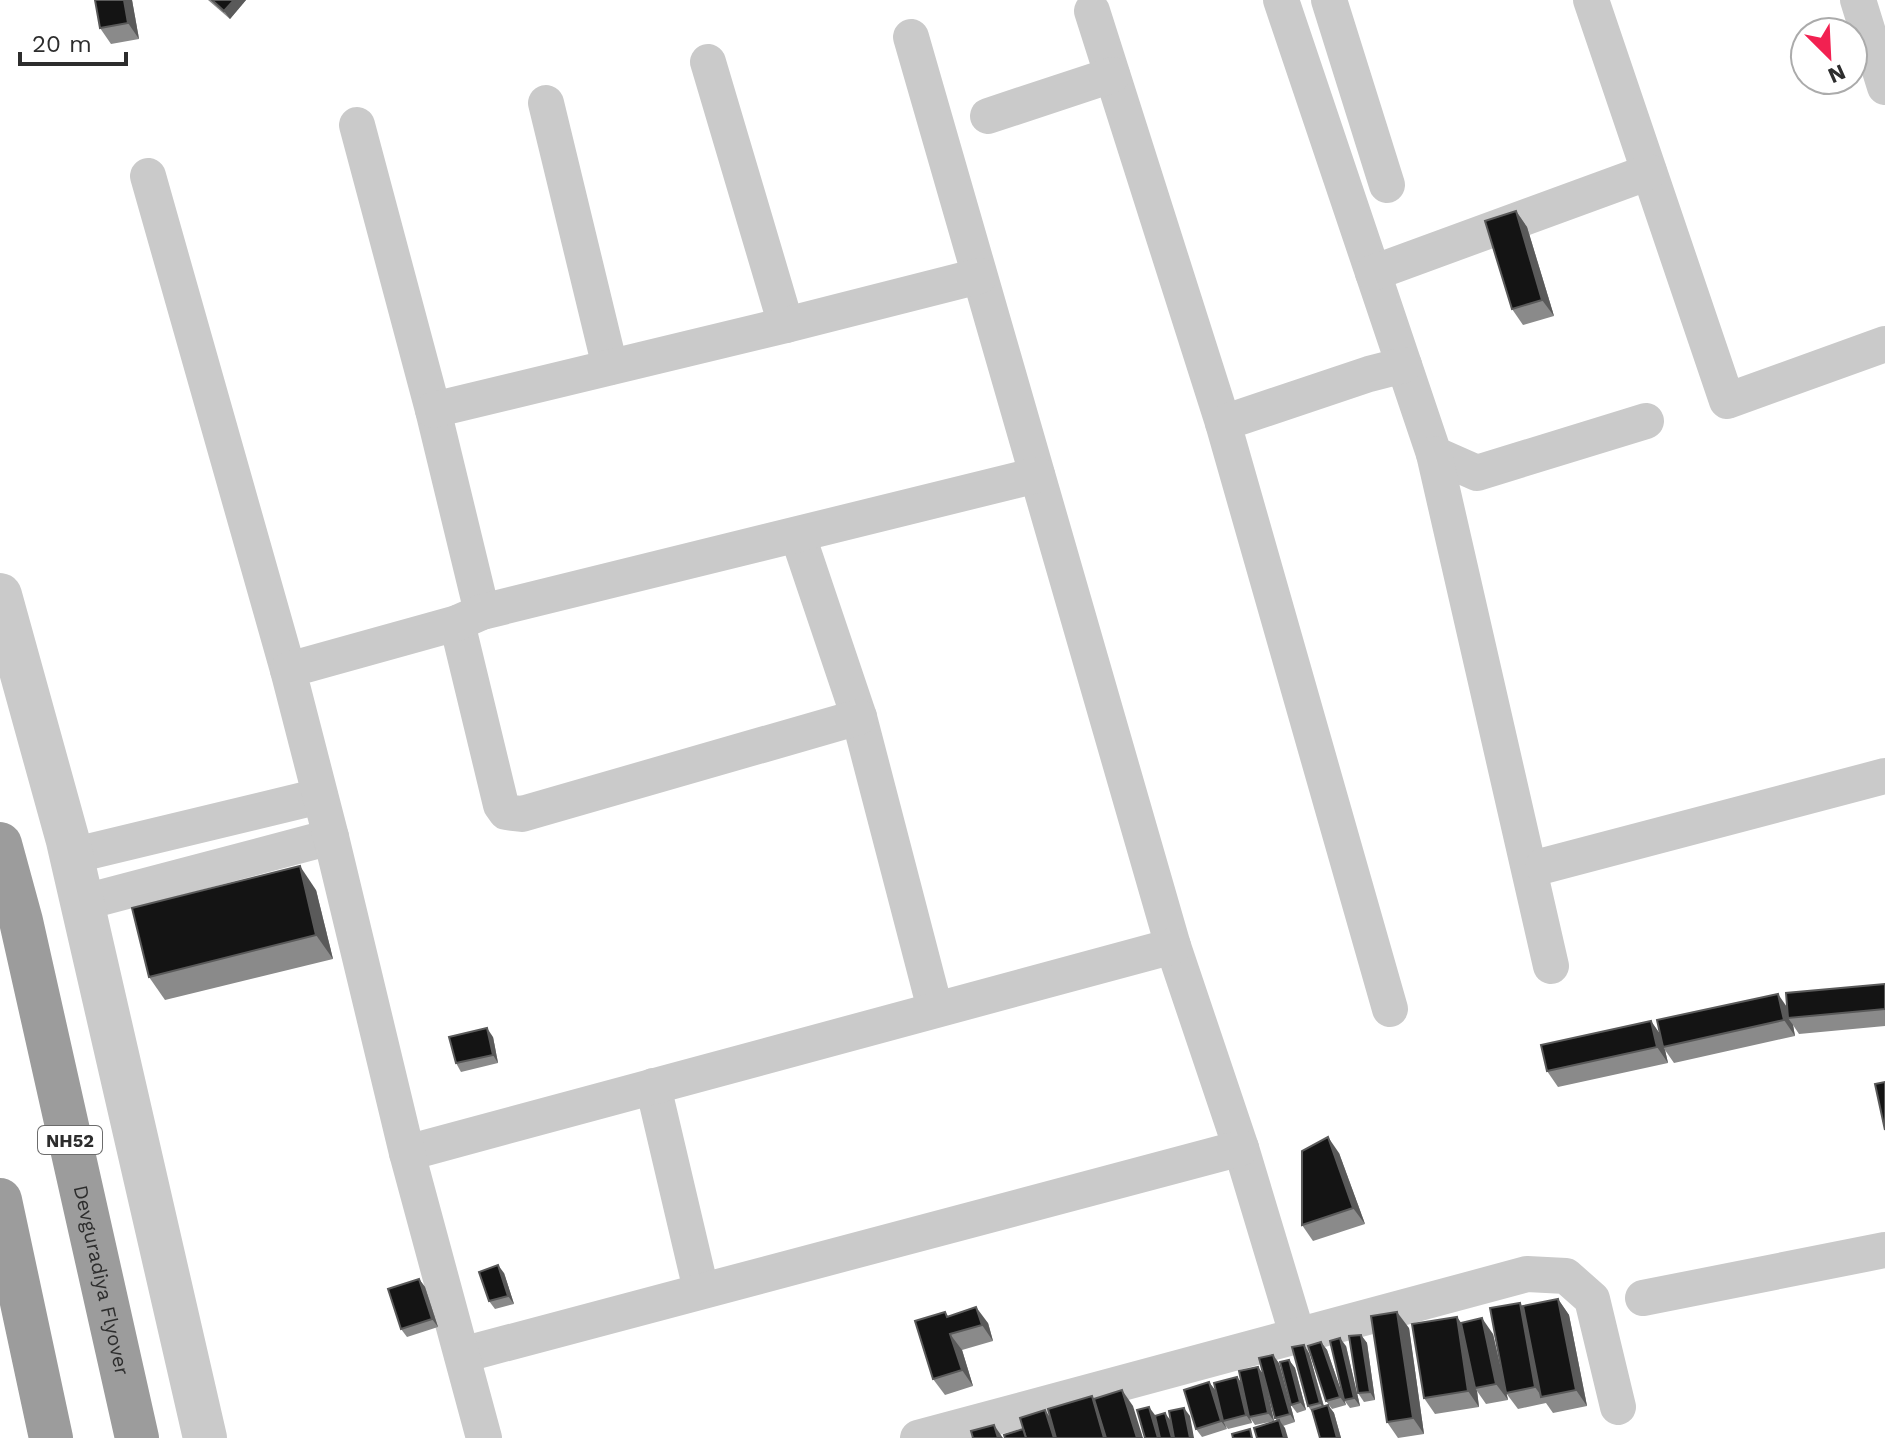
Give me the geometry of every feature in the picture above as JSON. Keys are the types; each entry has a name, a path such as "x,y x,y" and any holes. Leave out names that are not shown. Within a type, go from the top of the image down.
{"highway":[{"name":"Devguradiya Flyover","path":"0,844 21,921 137,1438"},
{"path":"0,1200 51,1438"}],"street":[{"path":"1281,0 1434,454 1551,966"},
{"path":"1329,0 1387,185"},
{"path":"1591,0 1727,401 1885,344"},
{"path":"1858,0 1885,87"},
{"path":"1092,11 1223,423 1390,1009"},
{"path":"911,37 1173,946 1241,1148 1297,1334"},
{"path":"708,62 786,325"},
{"path":"988,116 1112,75"},
{"path":"546,103 610,367"},
{"path":"357,125 433,410 501,805 506,812 522,814 859,717"},
{"path":"1373,273 1649,172"},
{"path":"148,176 288,670 407,1153 484,1438"},
{"path":"433,410 979,276"},
{"path":"1223,423 1404,365"},
{"path":"1434,454 1477,473 1646,421"},
{"path":"288,670 470,618 1037,475"},
{"path":"798,536 859,717 935,1009"},
{"path":"0,595 71,856 205,1438"},
{"path":"1543,866 1885,776"},
{"path":"71,856 320,796"},
{"path":"81,903 331,837"},
{"path":"407,1153 1173,946"},
{"path":"653,1086 701,1290"},
{"path":"462,1355 1241,1148"},
{"path":"1643,1298 1885,1250"},
{"path":"918,1438 1527,1274 1566,1276 1592,1299 1618,1407"}],"building":[{"path":"95,0 124,0 128,23 100,28"},
{"path":"212,0 234,0 224,11"},
{"path":"1516,211 1542,300 1512,309 1485,221"},
{"path":"300,866 316,935 149,977 132,908"},
{"path":"1885,984 1885,1009 1788,1018 1786,993"},
{"path":"1778,994 1784,1020 1663,1047 1657,1020"},
{"path":"1651,1021 1657,1047 1547,1071 1541,1045"},
{"path":"487,1028 493,1055 456,1063 449,1037"},
{"path":"1885,1082 1885,1130 1875,1084"},
{"path":"1328,1137 1353,1208 1302,1225 1302,1151"},
{"path":"498,1265 508,1296 489,1301 479,1272"},
{"path":"419,1279 432,1319 401,1329 388,1289"},
{"path":"1558,1299 1576,1390 1541,1397 1523,1306"},
{"path":"1520,1303 1535,1387 1506,1393 1490,1308"},
{"path":"976,1307 982,1325 950,1334 962,1370 933,1379 915,1321 945,1312 947,1317"},
{"path":"1397,1312 1413,1418 1387,1422 1371,1316"},
{"path":"1457,1317 1468,1391 1424,1398 1412,1324"},
{"path":"1482,1318 1496,1384 1475,1388 1461,1323"},
{"path":"1361,1335 1370,1392 1358,1393 1349,1336"},
{"path":"1340,1338 1354,1398 1344,1400 1330,1341"},
{"path":"1321,1342 1340,1397 1326,1401 1308,1346"},
{"path":"1304,1345 1320,1403 1308,1406 1292,1347"},
{"path":"1273,1355 1290,1414 1275,1418 1259,1358"},
{"path":"1289,1360 1300,1402 1291,1405 1280,1362"},
{"path":"1258,1367 1268,1413 1249,1417 1239,1371"},
{"path":"1237,1377 1246,1415 1223,1421 1214,1383"},
{"path":"1209,1382 1221,1421 1196,1429 1184,1390"},
{"path":"1122,1390 1137,1438 1106,1438 1094,1399"},
{"path":"1092,1396 1104,1438 1056,1438 1048,1409"},
{"path":"1328,1405 1337,1438 1320,1438 1312,1410"},
{"path":"1149,1407 1158,1438 1145,1438 1137,1410"},
{"path":"1184,1408 1190,1438 1174,1438 1169,1411"},
{"path":"1045,1410 1054,1438 1026,1438 1020,1418"},
{"path":"1165,1413 1172,1438 1160,1438 1155,1416"},
{"path":"1279,1420 1284,1438 1257,1438 1254,1428"},
{"path":"994,1425 998,1438 973,1438 971,1431"},
{"path":"1023,1429 1026,1438 1005,1438 1004,1435"},
{"path":"1250,1429 1252,1438 1233,1438 1232,1434"}]}
